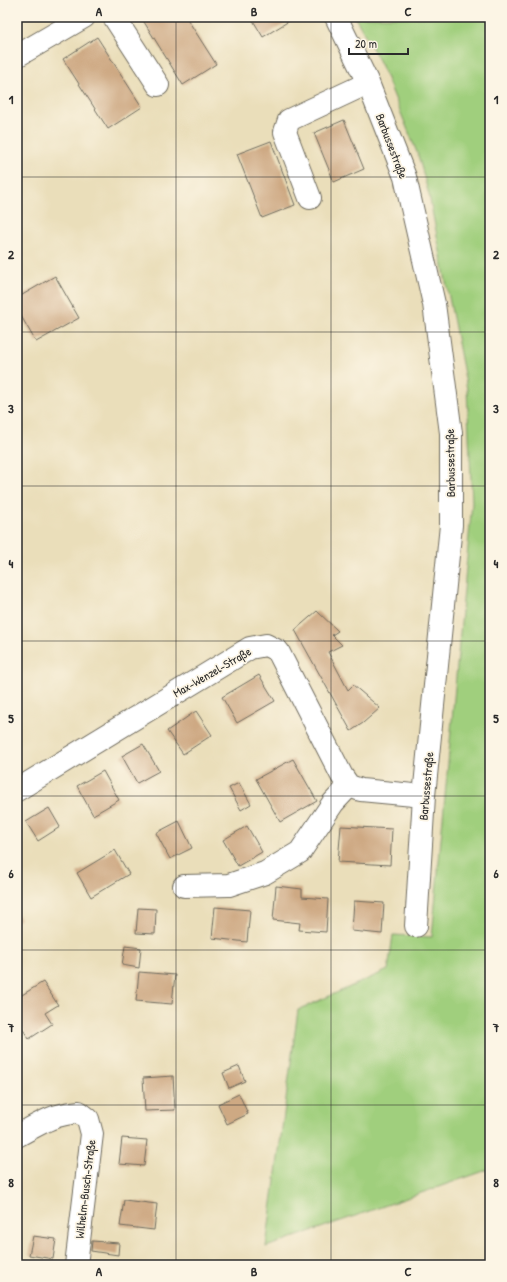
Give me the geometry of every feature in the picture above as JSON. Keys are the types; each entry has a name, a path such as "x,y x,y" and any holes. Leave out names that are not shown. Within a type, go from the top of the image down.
{"street":[{"path":"17,56 84,17"},
{"path":"114,17 158,86"},
{"name":"Barbussestraße","path":"336,17 368,83 405,177 434,304 451,433 451,525 424,796 416,926"},
{"path":"310,198 285,132 289,120 368,83"},
{"name":"Max-Wenzel-Straße","path":"17,790 250,648 266,644 278,651 342,776 349,786"},
{"path":"184,886 229,885 271,870 300,852 333,803 349,786 361,790 424,796"},
{"name":"Wilhelm-Busch-Straße","path":"17,1136 48,1119 65,1113 79,1112 88,1119 92,1134 76,1265"}],"green space":[{"path":"355,17 490,17 490,1169 266,1247 298,1010 388,970 393,935 432,937 472,503 467,389 429,195 418,155 381,64"}],"building":[{"path":"141,17 186,17 216,64 183,85"},
{"path":"251,17 294,17 294,18 263,37"},
{"path":"97,37 142,107 108,129 63,59"},
{"path":"344,120 364,169 334,182 314,133"},
{"path":"271,141 295,205 262,218 237,154"},
{"path":"55,276 79,318 36,342 17,309 17,298"},
{"path":"317,611 338,631 332,635 342,645 328,652 348,690 353,685 380,708 351,731 295,630"},
{"path":"259,675 275,701 237,723 222,697"},
{"path":"196,711 212,735 183,754 167,731"},
{"path":"143,744 159,771 137,783 122,756"},
{"path":"293,759 317,801 280,822 256,779"},
{"path":"103,771 119,800 93,815 77,786"},
{"path":"239,783 251,804 241,810 229,788"},
{"path":"49,808 60,827 38,841 26,822"},
{"path":"179,821 192,848 170,859 156,833"},
{"path":"247,826 262,852 238,866 223,840"},
{"path":"341,826 392,829 390,865 338,862"},
{"path":"115,850 129,874 91,897 77,873"},
{"path":"276,886 302,889 302,897 328,899 326,932 299,930 300,923 273,920"},
{"path":"354,901 384,903 382,934 352,931"},
{"path":"215,907 250,910 247,942 212,938"},
{"path":"138,908 156,909 155,934 136,933"},
{"path":"17,913 21,919 17,922"},
{"path":"125,946 141,948 139,968 122,965"},
{"path":"139,972 175,975 172,1004 136,1001"},
{"path":"43,982 58,1005 45,1013 52,1024 29,1039 17,1020 17,998"},
{"path":"239,1066 245,1081 229,1088 223,1073"},
{"path":"173,1076 175,1110 145,1111 143,1078"},
{"path":"239,1094 248,1114 227,1124 218,1104"},
{"path":"122,1138 147,1140 144,1166 119,1164"},
{"path":"124,1200 157,1204 154,1230 120,1226"},
{"path":"33,1236 56,1239 53,1259 29,1255"},
{"path":"92,1241 119,1243 118,1255 91,1251"}]}
